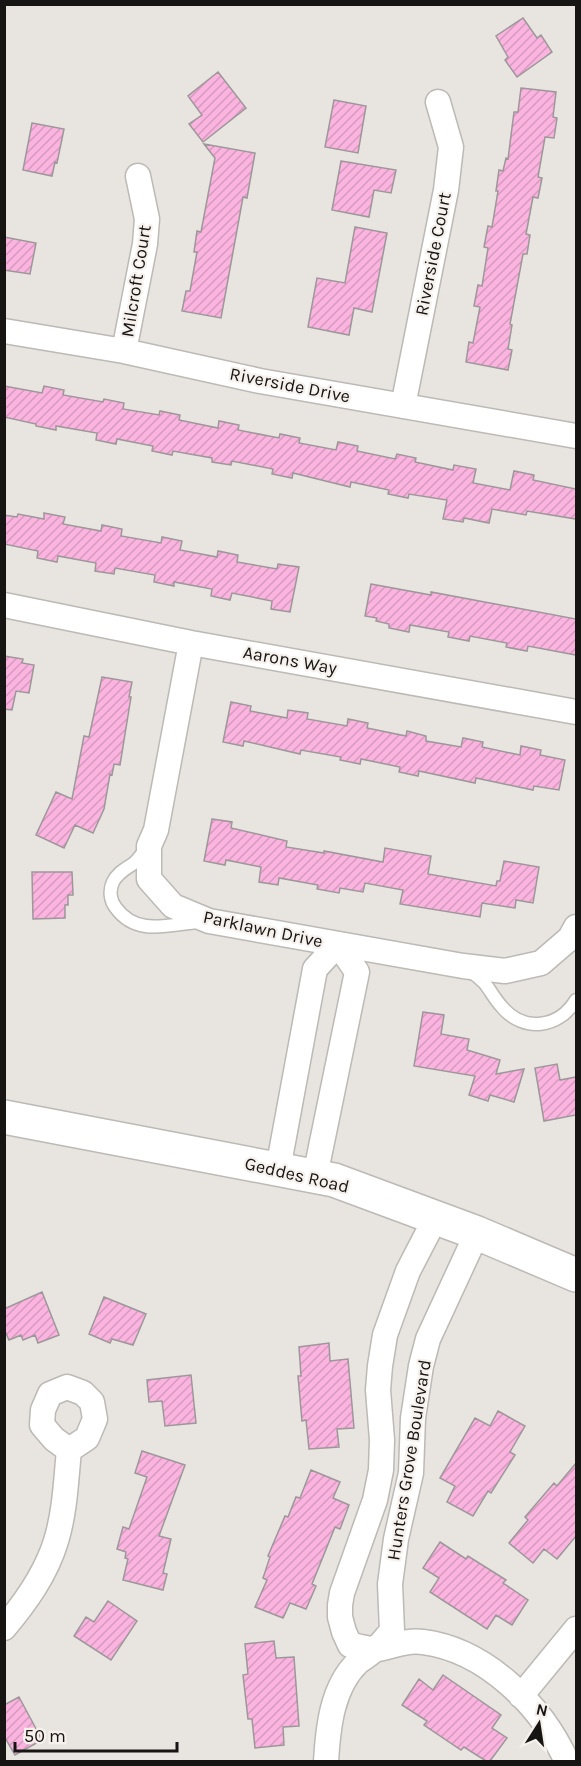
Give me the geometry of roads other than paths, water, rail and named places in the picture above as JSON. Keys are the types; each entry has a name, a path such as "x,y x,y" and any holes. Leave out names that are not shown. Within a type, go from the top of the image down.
{"main road":[{"name":"Geddes Road","path":"4,1117 334,1180 477,1233 576,1275"}],"street":[{"name":"Riverside Court","path":"403,406 446,190 451,147 438,102"},
{"name":"Milcroft Court","path":"124,351 145,244 147,219 138,176"},
{"name":"Riverside Drive","path":"4,331 124,351 260,381 576,436"},
{"name":"Aarons Way","path":"4,605 191,643 576,712"},
{"name":"Parklawn Drive","path":"191,643 156,830 149,846 149,879 173,906 209,921 463,966 505,971 541,963 570,938 576,927"},
{"path":"278,1169 315,969 338,944 357,972 315,1176"},
{"name":"Hunters Grove Boulevard","path":"436,1217 408,1271 385,1335 378,1390 382,1440 381,1470 375,1500 342,1593 340,1605 340,1617 350,1645 376,1650 392,1630 390,1584 396,1539 411,1473 413,1418 421,1365 428,1340 477,1233"},
{"path":"4,1628 23,1605 40,1578 56,1542 63,1509 69,1450"},
{"path":"521,1696 576,1629"},
{"path":"326,1761 330,1719 337,1696 348,1675 359,1661 376,1650 407,1641 424,1642 442,1647 483,1666 521,1696 551,1733 567,1761"}],"lane":[{"path":"149,846 135,862 120,873 113,883 110,894 113,905 121,915 151,928 209,921"},
{"path":"576,942 576,951"},
{"path":"463,966 479,976 490,988 501,1007 515,1018 530,1024 544,1024 556,1020 568,1012 576,1000"}]}
